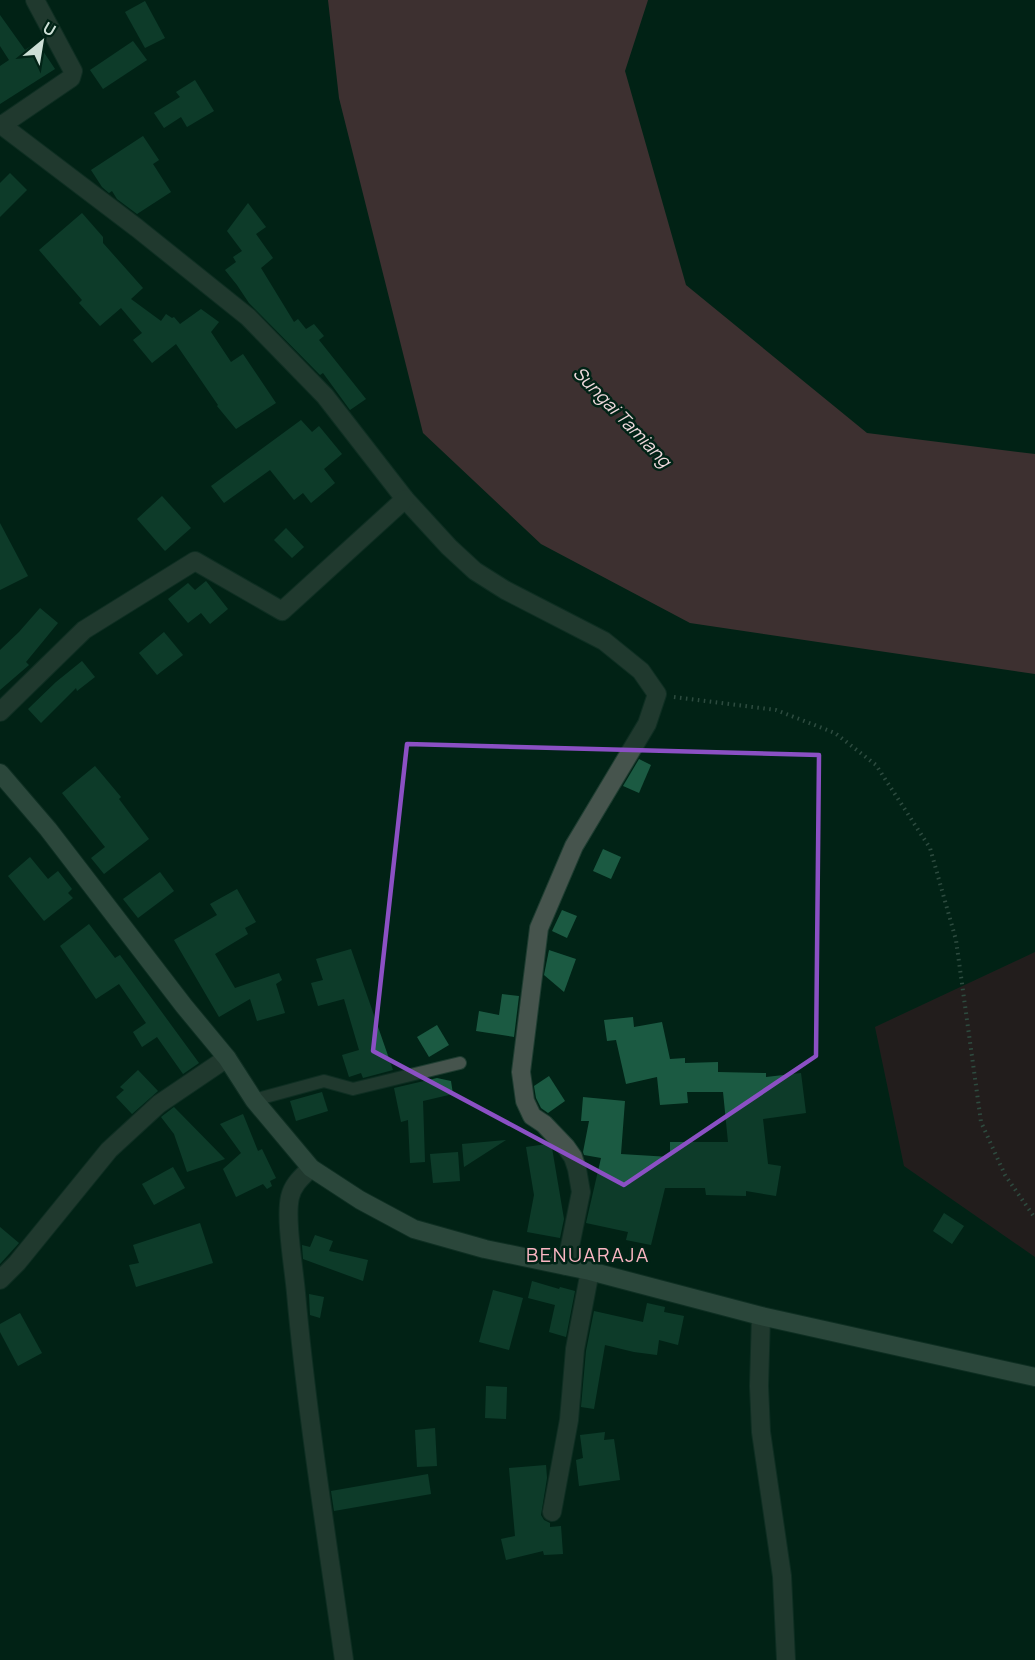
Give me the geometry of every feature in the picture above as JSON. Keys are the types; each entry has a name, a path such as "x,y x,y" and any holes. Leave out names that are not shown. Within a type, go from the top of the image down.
{"main road":[{"path":"0,773 48,830 226,1058 254,1100 311,1168 360,1200 414,1228 485,1249 590,1271 760,1316 1035,1377"}],"street":[{"path":"34,0 73,75 1,124 137,228 248,318 325,396 405,498 449,548 475,571 505,590 604,641 641,671 657,694 646,724 574,846 539,928 521,1072 525,1101 532,1116 544,1124 566,1147 577,1169 581,1192 566,1266"},
{"path":"0,712 84,630 195,561 282,611 405,498"},
{"path":"0,1280 17,1263 109,1150 159,1104 226,1058"},
{"path":"311,1168 293,1188 290,1198 290,1221 298,1322 344,1660"},
{"path":"552,1512 569,1420 575,1349 590,1271"},
{"path":"760,1316 761,1432 781,1565 786,1660"}],"lane":[{"path":"254,1100 324,1081 353,1089 460,1063"}],"path":[{"path":"657,694 776,710 835,733 876,765 930,848 956,940 981,1122 1005,1175 1035,1218"}],"highlighted area":[{"path":"407,744 819,755 816,1056 624,1185 373,1051"}],"shaded area":[{"path":"1035,952 1035,1257 904,1166 875,1027"}],"water":[{"name":"Sungai Tamiang","path":"328,0 648,0 625,71 686,285 867,433 1035,454 1035,674 690,623 541,544 423,433 339,98"}],"building":[{"path":"145,1 165,38 145,48 125,12"},
{"path":"0,15 25,50 37,42 55,69 0,104 0,66 9,60 0,46"},
{"path":"133,41 147,60 103,89 90,70"},
{"path":"195,80 214,111 187,127 181,117 164,128 154,113 180,97 176,92"},
{"path":"143,136 159,160 153,164 171,192 137,214 117,199 112,191 109,193 102,187 91,170"},
{"path":"10,173 27,190 0,217 0,183"},
{"path":"248,203 266,227 256,234 273,258 261,268 294,322 298,319 306,329 314,324 324,336 319,340 366,399 350,410 323,373 320,375 249,303 225,270 236,262 233,257 242,251 227,231"},
{"path":"82,213 103,237 103,243 143,288 131,299 161,321 166,314 174,317 180,324 201,309 219,322 211,332 231,362 243,354 276,403 236,429 217,406 176,344 152,363 133,340 142,333 121,308 100,326 79,303 82,300 39,250"},
{"path":"301,420 312,432 319,426 342,454 324,469 335,483 311,503 303,493 294,500 270,470 224,503 211,486"},
{"path":"162,496 191,528 165,551 137,519"},
{"path":"0,523 28,576 0,590"},
{"path":"286,528 304,547 292,558 274,540"},
{"path":"206,581 228,609 210,624 201,613 188,623 168,599 188,583 195,590"},
{"path":"40,608 58,623 26,662 29,665 0,690 0,650"},
{"path":"164,632 183,655 157,675 139,653"},
{"path":"82,661 95,677 77,691 76,688 41,723 28,709"},
{"path":"639,759 651,765 639,793 623,786"},
{"path":"95,766 121,797 119,799 149,839 104,874 91,858 105,847 62,793"},
{"path":"603,849 621,857 611,879 593,871"},
{"path":"30,857 48,879 58,871 72,889 68,893 73,898 44,921 8,876"},
{"path":"160,872 174,891 138,918 123,899"},
{"path":"237,889 256,922 245,928 248,934 215,954 235,988 279,973 282,980 276,984 285,1013 257,1021 250,999 219,1017 174,940 217,915 210,904"},
{"path":"562,910 577,916 567,938 552,931"},
{"path":"89,924 115,958 120,955 199,1063 183,1074 157,1037 142,1047 133,1032 146,1023 119,984 96,999 60,946"},
{"path":"351,949 393,1070 363,1078 361,1073 349,1077 342,1055 359,1050 344,999 318,1006 311,983 323,980 316,959"},
{"path":"549,950 576,959 564,992 544,975"},
{"path":"502,994 519,996 514,1037 476,1031 479,1011 499,1015"},
{"path":"633,1017 634,1027 662,1022 670,1059 685,1058 685,1063 718,1062 718,1072 766,1073 766,1077 801,1073 806,1113 763,1119 768,1164 781,1166 776,1196 746,1191 746,1196 706,1195 705,1188 665,1188 651,1245 626,1240 628,1232 586,1223 601,1158 584,1155 583,1152 589,1121 581,1121 583,1097 625,1101 621,1154 670,1157 670,1142 728,1142 723,1092 687,1092 688,1103 660,1105 657,1077 626,1084 616,1040 607,1041 604,1020"},
{"path":"437,1025 449,1045 429,1057 417,1037"},
{"path":"138,1070 158,1091 132,1114 116,1097 124,1090 120,1087"},
{"path":"549,1076 565,1101 548,1113 541,1108 534,1086"},
{"path":"437,1078 451,1081 453,1094 423,1101 425,1162 410,1163 408,1120 401,1122 394,1088"},
{"path":"322,1092 328,1111 296,1121 290,1101"},
{"path":"174,1107 225,1159 187,1172 174,1134 161,1117"},
{"path":"243,1114 258,1151 262,1149 276,1178 270,1181 272,1186 267,1189 263,1184 236,1197 223,1169 241,1153 220,1124"},
{"path":"506,1140 464,1167 462,1144"},
{"path":"547,1144 552,1148 564,1219 560,1238 527,1232 534,1195 526,1147"},
{"path":"458,1152 460,1181 433,1183 430,1154"},
{"path":"173,1167 185,1188 154,1205 142,1184"},
{"path":"944,1213 964,1226 952,1244 933,1231"},
{"path":"200,1223 213,1263 136,1287 129,1265 139,1263 133,1245"},
{"path":"0,1227 19,1243 0,1264"},
{"path":"315,1235 333,1241 329,1251 368,1260 363,1281 303,1259 302,1245 310,1247"},
{"path":"532,1281 575,1291 566,1337 549,1332 555,1305 528,1298"},
{"path":"493,1290 523,1298 509,1350 479,1342"},
{"path":"309,1294 324,1297 320,1318 310,1315"},
{"path":"647,1303 665,1307 664,1312 684,1316 678,1345 659,1340 657,1355 605,1345 594,1409 581,1407 586,1351 594,1311 643,1322"},
{"path":"20,1313 42,1353 18,1366 0,1332 0,1324"},
{"path":"486,1386 507,1387 506,1419 485,1418"},
{"path":"435,1428 437,1466 417,1467 415,1430"},
{"path":"605,1432 604,1440 614,1439 620,1480 579,1486 576,1460 583,1458 580,1435"},
{"path":"546,1465 547,1478 541,1515 550,1523 550,1527 561,1526 563,1554 544,1555 543,1551 506,1560 501,1539 515,1536 509,1468"},
{"path":"428,1474 431,1494 334,1511 331,1491"}],"district":[{"name":"BENUARAJA","path":"588,1255"}]}
